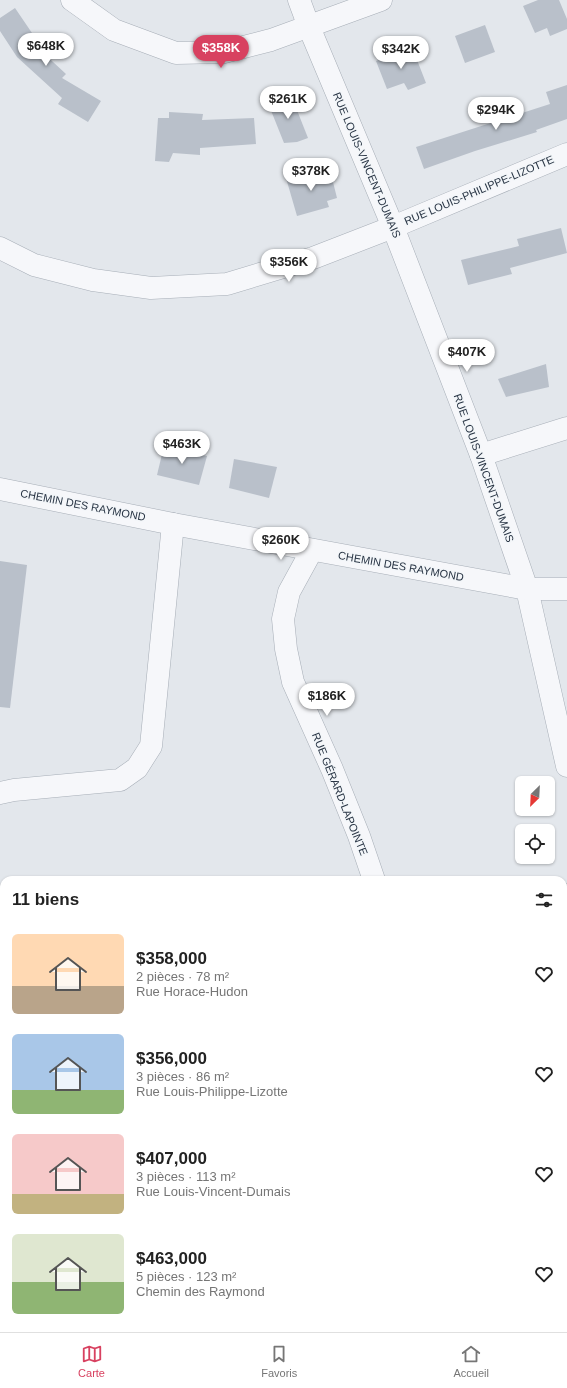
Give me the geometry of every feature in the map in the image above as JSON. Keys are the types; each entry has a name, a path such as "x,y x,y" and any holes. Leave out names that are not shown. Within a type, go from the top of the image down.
{"street":[{"path":"72,0 114,30 176,53 224,52 271,40 381,0"},
{"name":"RUE LOUIS-VINCENT-DUMAIS","path":"299,0 393,227 481,455 527,589 567,766"},
{"name":"RUE LOUIS-PHILIPPE-LIZOTTE","path":"0,248 34,264 93,280 151,288 227,284 313,258 393,227 567,154"},
{"path":"481,455 567,428"},
{"name":"CHEMIN DES RAYMOND","path":"0,489 173,524 527,589 567,589"},
{"path":"0,793 14,790 120,780 137,768 151,746 173,524"},
{"name":"RUE GÉRARD-LAPOINTE","path":"312,550 289,592 283,619 286,649 293,682 344,799 373,876"}],"building":[{"path":"538,0 559,0 567,19 567,29 550,36 547,28 535,33 523,6"},
{"path":"15,8 32,33 26,37 66,74 62,78 101,101 88,122 58,104 62,98 17,57 0,31 0,18"},
{"path":"485,25 495,52 465,63 455,36"},
{"path":"412,47 426,83 408,90 404,83 387,89 376,61"},
{"path":"567,85 567,119 536,130 537,132 475,151 424,169 416,147 550,104 546,92"},
{"path":"291,95 308,138 297,142 284,143 268,103"},
{"path":"169,112 203,114 202,120 254,118 256,144 200,148 200,155 173,153 169,162 155,161 158,118 169,118"},
{"path":"313,170 316,178 331,174 337,198 327,201 329,207 297,216 286,178"},
{"path":"561,228 567,253 510,268 512,274 468,285 461,260 519,246 517,239"},
{"path":"546,364 549,387 506,397 498,379"},
{"path":"164,446 207,456 199,485 157,475"},
{"path":"234,459 277,467 269,498 229,488"},
{"path":"0,561 27,565 10,708 0,707"}]}
